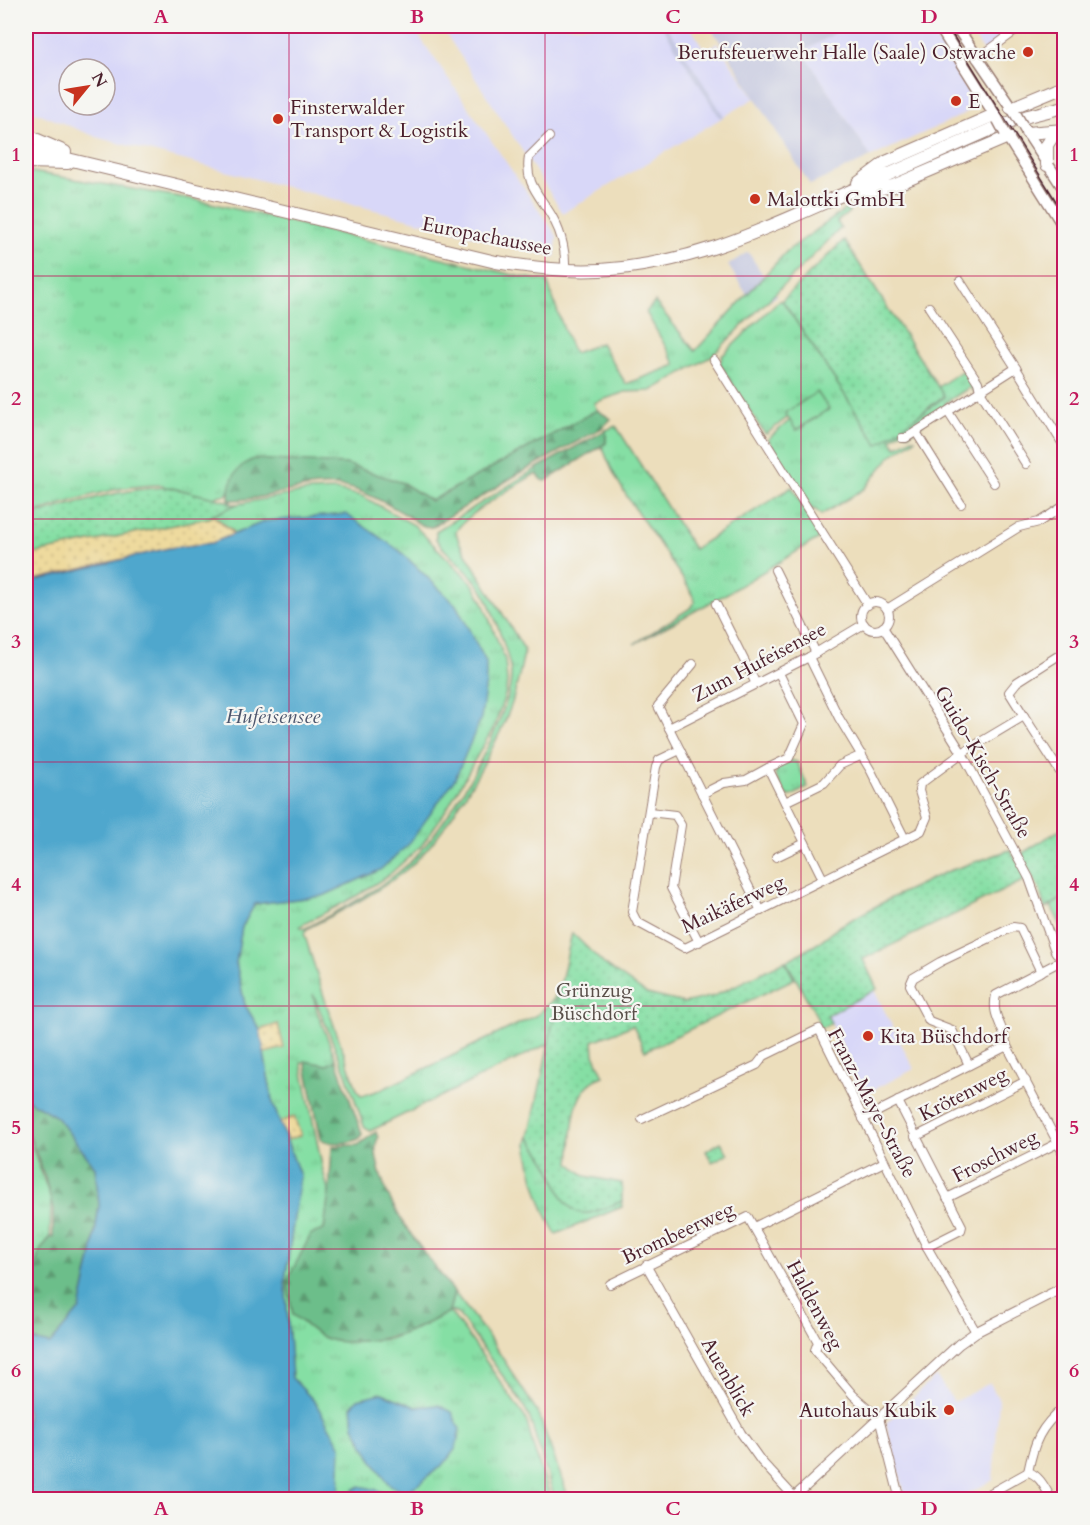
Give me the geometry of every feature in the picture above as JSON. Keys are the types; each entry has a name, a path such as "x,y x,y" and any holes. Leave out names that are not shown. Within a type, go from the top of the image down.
{"main road":[{"path":"939,26 1065,227"},
{"path":"956,26 1065,189"},
{"path":"846,193 886,162 996,118 1065,86"},
{"name":"Europachaussee","path":"26,148 496,262 565,270 599,270 647,265 705,252 735,242 992,129 1065,107"},
{"path":"846,193 893,186 1025,129 1060,131"},
{"path":"1047,165 1047,145 1060,131"},
{"path":"26,135 88,163"},
{"path":"26,162 88,163"}],"street":[{"path":"977,59 1022,26"},
{"path":"549,137 529,157 528,178 559,230 566,261 565,270"},
{"path":"960,281 1065,446"},
{"path":"929,307 978,382 980,391 1026,464"},
{"path":"714,360 868,604"},
{"path":"902,438 916,432 1016,368"},
{"path":"948,412 994,483"},
{"path":"916,432 961,504"},
{"path":"887,609 1010,532 1039,522 1065,506"},
{"path":"775,570 839,718 862,755 905,839"},
{"path":"880,603 887,609 888,621 884,627 875,630 864,624 861,616 868,604 880,603"},
{"path":"716,604 756,684"},
{"name":"Zum Hufeisensee","path":"669,728 812,655 864,624"},
{"name":"Guido-Kisch-Straße","path":"884,627 962,753 1029,878 1055,951 1063,963"},
{"path":"1065,652 1017,682 1009,692 1065,778"},
{"name":"Zum Hufeisensee","path":"693,664 658,706 761,911"},
{"path":"702,794 724,783 746,780 789,758 804,724 778,673"},
{"path":"962,753 1024,716"},
{"name":"Maikäferweg","path":"680,750 659,760 656,767 632,912 637,922 685,948 921,831 927,817 919,791 920,784 962,753"},
{"path":"785,802 824,783 840,765 862,755"},
{"path":"768,768 823,879"},
{"path":"649,812 675,815 681,825 671,888 699,942"},
{"path":"776,857 805,843"},
{"path":"969,1065 952,1030 929,1021 910,985 913,978 940,962 1013,927 1020,928 1041,972 1063,963"},
{"name":"Froschweg","path":"1041,972 996,995 993,1009 1005,1031 1007,1046 1065,1155"},
{"name":"Franz-Maye-Straße","path":"642,1119 757,1065 764,1056 819,1029 927,1247 976,1332"},
{"path":"863,1119 1007,1046"},
{"name":"Krötenweg","path":"915,1137 1026,1081"},
{"name":"Froschweg","path":"898,1101 962,1226 961,1230 927,1247"},
{"name":"Froschweg","path":"947,1198 1058,1143"},
{"name":"Brombeerweg","path":"610,1284 748,1217 754,1227 884,1162"},
{"name":"Haldenweg","path":"754,1227 819,1342 815,1350 853,1395 879,1419"},
{"name":"Auenblick","path":"646,1265 741,1433 761,1461 794,1498"},
{"path":"794,1498 959,1344 976,1332 1065,1287"},
{"path":"1028,1472 1040,1432 1065,1407"},
{"path":"879,1419 900,1500"},
{"path":"978,1500 1028,1472 1034,1473 1039,1478 1052,1500"}],"shaded area":[{"path":"26,26 412,26 557,236 555,257 99,138 26,108"},
{"path":"441,26 690,26 705,51 717,43 755,98 563,213"},
{"path":"662,26 667,26 724,116 720,118"},
{"path":"710,26 847,26 803,52 871,157 810,185"},
{"path":"847,26 928,26 977,106 871,157 803,52"},
{"path":"967,26 1022,26 985,53"},
{"path":"748,252 777,296 756,309 728,265"},
{"name":"Kita Büschdorf","path":"874,990 914,1069 861,1096 843,1057 845,1050 827,1015"},
{"path":"936,1376 954,1402 990,1383 999,1400 993,1480 958,1499 906,1499 886,1423"}],"green space":[{"path":"26,171 198,200 547,281 574,353 601,343 626,384 676,365 646,312 655,302 695,351 787,251 846,209 849,212 837,222 841,228 712,356 651,391 625,392 594,403 597,410 431,501 403,483 254,459 226,495 214,498 163,485 145,485 93,495 26,515"},
{"path":"844,240 944,396 878,445 782,300"},
{"path":"782,300 878,445 944,397 938,387 966,368 978,387 974,392 970,387 945,403 948,408 946,410 944,408 909,434 902,431 891,439 896,447 912,438 915,439 891,456 864,489 821,515 815,509 812,510 768,439 790,420 797,430 828,410 818,393 786,413 788,417 766,434 720,364 722,356 776,303"},
{"path":"817,392 829,409 796,430 785,413"},
{"path":"597,410 611,419 602,428 513,477 432,527 420,524 366,494 338,486 307,487 260,497 229,500 234,475 242,466 254,459 346,464 403,483 431,501"},
{"path":"616,426 694,549 792,487 821,537 726,594 634,644 689,609 695,602 686,583 617,480 603,448 599,447 606,443 606,430"},
{"path":"606,430 606,443 546,481 537,474 537,468"},
{"path":"537,468 537,474 479,510 460,525 456,532 459,542 524,649 512,703 482,767 437,837 421,855 384,886 308,928 304,933 327,1006 358,1092 362,1096 383,1089 537,1015 554,999 560,983 550,1043 370,1131 364,1126 346,1074 313,994 317,1011 336,1060 327,1065 301,1062 329,1193 324,1230 293,1315 325,1338 344,1342 389,1339 423,1326 449,1312 454,1292 488,1336 535,1408 569,1499 555,1499 529,1416 522,1403 459,1315 452,1311 450,1312 526,1419 551,1499 390,1499 385,1493 372,1489 352,1497 354,1499 337,1499 339,1498 315,1402 292,1378 285,1280 300,1176 273,1104 260,1030 245,1005 236,963 242,927 255,904 323,896 345,886 486,662 456,605 400,551 266,521 232,535 232,530 211,514 237,504 309,491 336,490 362,496 414,525 472,583 482,600 505,660 506,692 495,725 448,807 422,845 389,875 358,895 300,926 304,929 384,883 423,849 473,774 488,746 508,694 511,674 499,630 489,605 477,582 440,545 436,539 436,531","holes":["382,1393 416,1407 438,1405 445,1463 417,1485 388,1483 354,1426 352,1406 358,1399"]},
{"path":"168,487 231,502 229,504 237,504 208,518 26,555 26,517 114,494"},
{"path":"790,760 797,762 808,787 792,796 787,796 775,775 777,768"},
{"path":"1064,827 1064,897 1045,909 1040,891 1021,854"},
{"path":"1010,850 1029,878 863,959 877,989 827,1015 831,1023 819,1029 817,1017 786,961 815,945 840,926 891,898 946,872"},
{"path":"1064,897 1064,932 1051,906"},
{"name":"Grünzug Büschdorf","path":"572,933 604,964 647,994 684,1003 714,996 785,961 794,979 645,1051 633,1025 593,1041 594,1054 604,1076 584,1090 579,1100 573,1125 570,1163 585,1176 622,1183 622,1201 591,1213 582,1213 570,1207 550,1168 529,1136"},
{"path":"336,1060 362,1134 360,1138 351,1142 329,1142 321,1139 305,1061 327,1065"},
{"path":"26,1099 57,1117 95,1167 99,1205 80,1309 50,1344 26,1339 26,1282 34,1270 40,1251 50,1237 53,1237 53,1209 45,1178 26,1132"},
{"path":"376,1132 377,1160 389,1197 408,1230 454,1292 449,1312 417,1328 395,1336 372,1340 335,1341 318,1335 293,1315 287,1281 311,1234 324,1230 332,1146 358,1145"},
{"path":"26,1134 51,1200 50,1237 40,1251 34,1270 26,1282"},
{"path":"529,1136 548,1164 570,1207 587,1213 622,1201 622,1207 556,1234 540,1201 533,1179 527,1143"},
{"path":"721,1142 728,1154 712,1162 706,1151"}],"sand":[{"path":"211,514 232,531 232,535 212,543 169,548 26,582 26,555"},
{"path":"278,1024 284,1048 264,1053 260,1030"},
{"path":"294,1117 301,1135 287,1140 280,1122"}],"water":[{"name":"Hufeisensee","path":"346,514 400,551 456,605 486,662 486,682 481,718 455,779 408,845 380,870 323,896 255,904 242,927 236,963 245,1005 260,1030 273,1104 300,1176 285,1280 292,1378 315,1402 341,1447 339,1498 26,1499 26,1339 50,1344 80,1309 92,1254 99,1205 95,1167 57,1117 26,1099 26,583 169,548 212,543 266,521"},
{"path":"382,1393 416,1407 438,1405 452,1412 460,1429 456,1448 445,1463 406,1491 397,1489 388,1483 354,1426 352,1406 358,1399"},
{"path":"360,1486 380,1491 390,1499 354,1499 353,1490"}],"tram line":[{"path":"947,26 1064,214"}],"place":[{"name":"Berufsfeuerwehr Halle (Saale) Ostwache","path":"1028,52"},
{"name":"E","path":"956,101"},
{"name":"Finsterwalder Transport & Logistik","path":"278,119"},
{"name":"Malottki GmbH","path":"755,199"},
{"name":"Kita Büschdorf","path":"868,1036"},
{"name":"Autohaus Kubik","path":"949,1410"}]}
